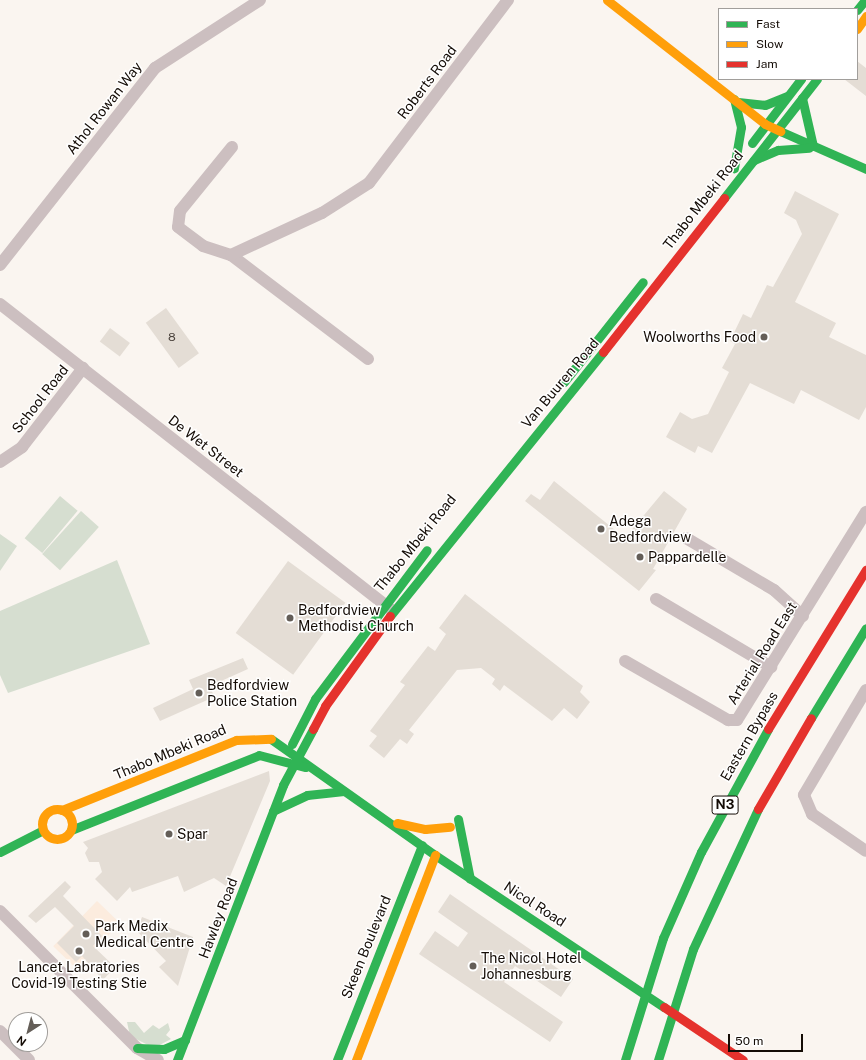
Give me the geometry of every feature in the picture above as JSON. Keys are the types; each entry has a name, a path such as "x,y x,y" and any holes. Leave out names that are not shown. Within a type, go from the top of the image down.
{"main road":[{"path":"607,0 765,124 866,169"},
{"path":"858,9 865,0"},
{"path":"858,27 866,16"},
{"name":"Thabo Mbeki Road","path":"716,191 765,124 800,80"},
{"name":"Thabo Mbeki Road","path":"614,340 749,163 816,80"},
{"path":"736,101 765,105 789,95"},
{"path":"802,98 815,147"},
{"path":"734,168 741,127 736,101"},
{"path":"749,163 778,150 815,147"},
{"name":"Van Buuren Road","path":"558,390 603,335 650,273"},
{"name":"Van Buuren Road","path":"527,444 614,340"},
{"name":"Thabo Mbeki Road","path":"298,755 309,734 393,612 527,444"},
{"name":"Thabo Mbeki Road","path":"62,810 249,737 284,734 298,730 315,699 384,604 432,544"},
{"name":"Eastern Bypass","path":"625,1060 663,938 701,852 771,723 866,570"},
{"name":"N3","path":"658,1060 693,949 729,866 766,792 866,628"},
{"path":"267,736 289,750 298,730"},
{"path":"223,746 230,765"},
{"name":"Nicol Road","path":"289,750 298,755 344,791 389,820 435,855 473,881 743,1060"},
{"name":"Hawley Road","path":"283,785 284,762 289,750"},
{"path":"43,830 55,840 65,837 71,830 230,765 259,755 284,762"},
{"name":"Hawley Road","path":"177,1060 273,810 283,785 298,755"},
{"name":"Nicol Road","path":"284,762 315,769"},
{"path":"273,810 307,795 344,791"},
{"path":"11,834 43,818 52,810 62,810 70,816 71,830"},
{"path":"43,818 43,830"},
{"path":"423,884 444,874 473,881 458,819"},
{"path":"389,820 425,829 450,827"},
{"path":"0,852 43,830"},
{"name":"Skeen Boulevard","path":"338,1058 422,845"},
{"path":"338,1058 357,1058 435,855"},
{"path":"137,1048 164,1048 185,1040"}],"street":[{"name":"Athol Rowan Way","path":"0,266 154,68 260,0"},
{"name":"Roberts Road","path":"231,255 322,213 369,183 508,0"},
{"path":"232,147 180,210 176,221 195,242 231,255 368,359"},
{"name":"De Wet Street","path":"0,304 84,368 393,612"},
{"name":"School Road","path":"0,462 22,447 84,368"},
{"name":"Arterial Road East","path":"625,661 733,721 740,716 771,668 866,512"},
{"path":"686,538 774,590 803,616"},
{"path":"656,599 771,668"},
{"path":"866,690 805,789 805,805 812,814 866,851"},
{"path":"0,912 137,1048 158,1060"},
{"path":"0,1032 29,1060"}],"shaded area":[{"path":"60,496 78,511 42,553 25,538"},
{"path":"81,511 99,527 60,570 42,554"},
{"path":"0,534 17,546 0,571"},
{"path":"117,560 150,644 8,693 0,675 0,611"},
{"name":"Park Medix Medical Centre","path":"97,901 120,923 76,969 53,946"},
{"path":"127,1022 135,1022 144,1033 153,1025 159,1029 168,1023 170,1030 166,1035 171,1039 154,1048 130,1036"}],"building":[{"path":"858,62 866,68 866,96 845,80 858,80"},
{"path":"795,191 839,214 795,302 836,323 829,337 866,355 866,407 859,420 801,390 794,404 750,383 712,453 698,446 695,453 666,437 680,412 692,419 708,414 729,372 722,368 735,344 730,341 743,314 751,318 767,285 773,287 802,234 796,220 784,213"},
{"path":"166,308 199,353 179,368 146,323"},
{"path":"110,328 130,343 120,357 100,342"},
{"path":"554,481 625,538 664,491 687,509 653,569 656,570 639,591 525,501 531,494 540,500"},
{"name":"Bedfordview Methodist Church","path":"288,561 345,603 293,675 236,633"},
{"path":"465,594 583,686 580,692 590,702 577,719 564,708 552,721 504,685 500,691 492,684 495,679 481,668 457,670 409,730 414,734 407,744 400,739 384,758 369,746 377,736 370,731 405,685 400,682 428,646 435,651 446,634 439,628"},
{"name":"Bedfordview Police Station","path":"243,658 248,669 210,686 214,697 160,721 153,708 193,689 189,680"},
{"path":"269,771 270,781 226,886 214,878 184,892 178,876 132,892 130,887 117,901 95,879 102,872 99,862 89,862 85,853 88,848 83,842"},
{"path":"65,881 71,887 63,896 102,936 93,946 115,967 103,980 82,956 76,962 57,943 74,926 55,907 36,923 28,916"},
{"name":"The Nicol Hotel Johannesburg","path":"450,894 573,979 561,997 515,966 504,982 563,1022 550,1042 419,954 435,931 458,947 468,933 438,912"},
{"path":"142,917 193,937 178,986 159,967 166,961 137,931"}],"traffic: fast":[{"path":"858,9 865,0"},
{"path":"752,143 800,80"},
{"path":"724,198 816,80"},
{"path":"738,102 765,105 787,96"},
{"path":"802,98 813,146"},
{"path":"734,99 741,127 734,168"},
{"path":"780,131 866,169"},
{"path":"754,160 778,150 809,148"},
{"path":"564,382 643,282"},
{"path":"390,616 603,352"},
{"path":"292,744 315,699 427,550"},
{"path":"811,718 866,628"},
{"path":"177,1060 283,785 313,729"},
{"path":"625,1060 663,938 701,852 768,729"},
{"path":"271,739 435,855 664,1007"},
{"path":"71,830 259,755 305,767"},
{"path":"273,811 307,795 344,791"},
{"path":"658,1060 693,949 758,809"},
{"path":"458,819 470,879"},
{"path":"0,852 43,830"},
{"path":"337,1060 422,845"},
{"path":"137,1048 164,1049 185,1040"}],"traffic: slow":[{"path":"607,0 765,124 780,131"},
{"path":"858,28 866,16"},
{"path":"62,810 236,740 271,739"},
{"path":"57,809 68,813 72,824 68,835 57,839 46,835 42,824 46,813 57,809"},
{"path":"397,823 425,829 450,827"},
{"path":"356,1060 435,855"}],"traffic: jam":[{"path":"603,352 724,198"},
{"path":"768,729 866,570"},
{"path":"313,729 325,706 390,616"},
{"path":"758,809 811,718"},
{"path":"664,1007 743,1060"}],"place":[{"name":"Woolworths Food","path":"764,337"},
{"name":"Adega Bedfordview","path":"601,529"},
{"name":"Pappardelle","path":"640,557"},
{"name":"Bedfordview Methodist Church","path":"290,618"},
{"name":"Bedfordview Police Station","path":"199,693"},
{"name":"Spar","path":"169,834"},
{"name":"Park Medix Medical Centre","path":"86,934"},
{"name":"Lancet Labratories Covid-19 Testing Stie","path":"79,951"},
{"name":"The Nicol Hotel Johannesburg","path":"473,966"}]}
